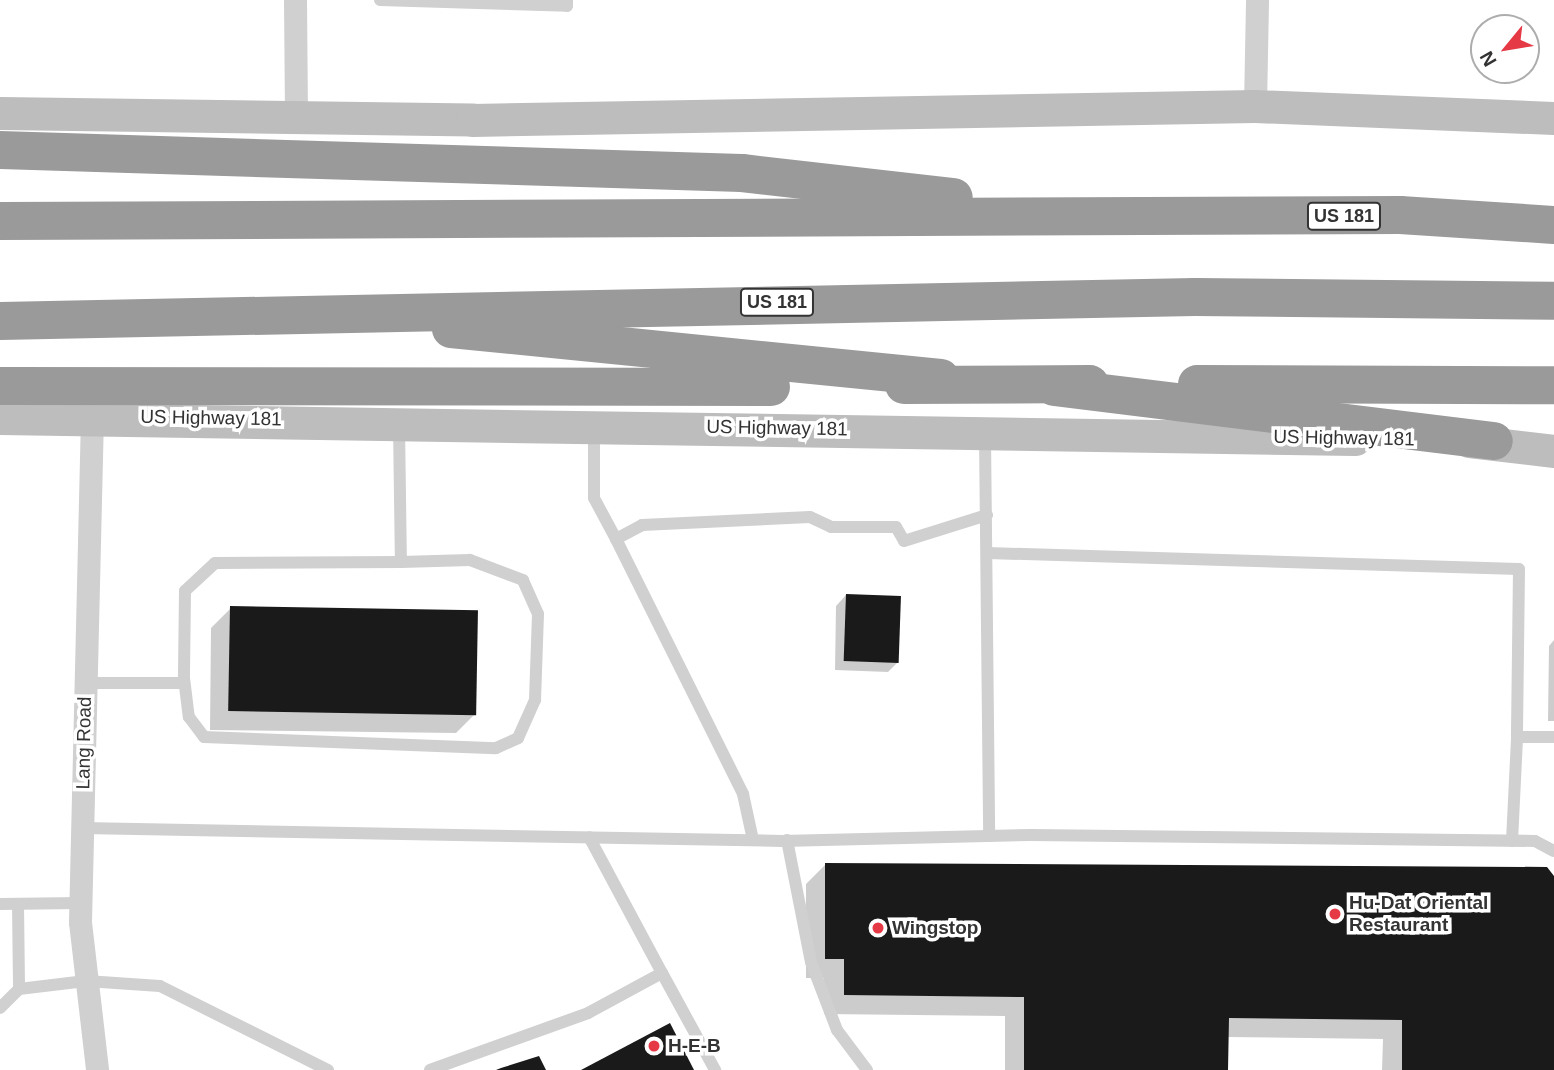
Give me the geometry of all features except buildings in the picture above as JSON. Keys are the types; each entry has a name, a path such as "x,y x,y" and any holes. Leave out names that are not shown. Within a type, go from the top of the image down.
{"highway":[{"path":"0,150 743,173 1133,217"},
{"name":"US 181","path":"0,221 1400,215 1554,225"},
{"name":"US 181","path":"0,321 1195,297 1554,301"},
{"path":"313,313 750,363 1059,388 1494,441"},
{"path":"0,386 1554,385"}],"main road":[{"path":"0,113 472,120 1255,106 1554,118"},
{"name":"US Highway 181","path":"0,418 92,416 1494,441 1554,452"}],"street":[{"path":"295,0 296,117"},
{"path":"1255,106 1257,0"},
{"name":"Lang Road","path":"88,1069 81,903 92,416"}],"lane":[{"path":"380,0 567,6 567,0"},
{"path":"398,422 401,562"},
{"path":"594,425 594,498 743,794 753,840"},
{"path":"985,432 989,836"},
{"path":"616,538 642,525 810,517 831,527 896,527 904,541 987,515"},
{"path":"988,553 1519,569 1517,737 1512,841"},
{"path":"470,559 523,580 538,614 535,701 518,738 496,748 237,742 204,737 189,717 184,683 185,591 215,563 401,562 470,559"},
{"path":"85,683 184,683"},
{"path":"1517,737 1554,737"},
{"path":"82,828 753,840 989,836 1535,841 1554,851"},
{"path":"589,837 715,1070"},
{"path":"787,840 811,962 837,1030 867,1070"},
{"path":"0,904 81,903"},
{"path":"18,904 19,989"},
{"path":"430,1070 588,1013 662,973"},
{"path":"0,1009 19,989 86,981 160,986 328,1070"}],"place":[{"name":"Hu-Dat Oriental Restaurant","path":"1335,914"},
{"name":"Wingstop","path":"878,928"},
{"name":"H-E-B","path":"654,1046"}]}
